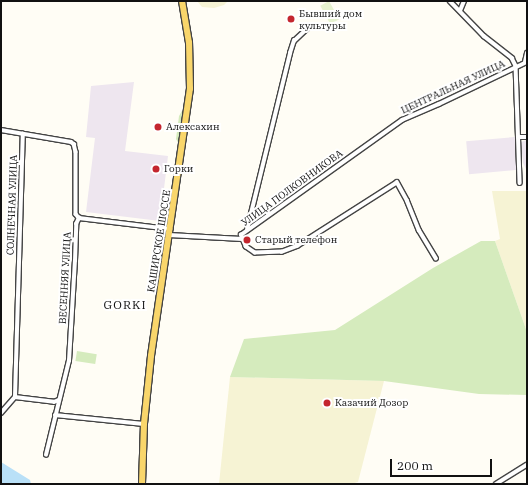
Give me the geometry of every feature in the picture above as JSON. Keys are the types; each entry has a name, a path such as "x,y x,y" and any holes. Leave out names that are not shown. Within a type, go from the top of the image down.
{"main road":[{"name":"КАШИРСКОЕ ШОССЕ","path":"142,484 144,424 157,308 170,232 190,83 189,43 182,1"}],"street":[{"path":"450,1 484,36 512,58 516,66 520,137 520,183"},
{"path":"460,11 464,1"},
{"path":"248,230 290,53 294,41 308,28"},
{"path":"526,62 527,53"},
{"name":"ЦЕНТРАЛЬНАЯ УЛИЦА","path":"387,130 402,120 446,101 526,62"},
{"path":"1,130 23,134"},
{"name":"УЛИЦА ПОЛКОВНИКОВА","path":"387,130 241,235 242,239 246,247 255,253 282,252 298,246 397,183 407,201 422,237 436,259"},
{"name":"ВЕСЕННЯЯ УЛИЦА","path":"23,134 71,142 76,148 76,214 79,218 76,224 76,261 69,361 46,455"},
{"name":"СОЛНЕЧНАЯ УЛИЦА","path":"15,397 23,134"},
{"path":"520,137 527,137"},
{"path":"79,218 170,232 242,239"},
{"path":"1,413 15,397 54,402 59,400"},
{"path":"56,415 144,424"},
{"path":"496,484 527,465"}],"shaded area":[{"path":"197,1 228,1 224,5 214,8 202,7"},
{"path":"134,82 125,151 168,156 160,221 86,212 95,138 86,137 91,86"},
{"path":"515,137 518,170 469,174 466,141"},
{"path":"527,140 526,169 523,163 521,142"},
{"path":"492,191 527,191 527,332 495,241 500,239"},
{"path":"230,377 384,381 358,482 351,484 219,484"}],"green space":[{"path":"329,1 339,19 330,24 320,6"},
{"path":"185,110 180,146 176,139 179,116 182,111"},
{"path":"481,241 495,241 527,332 527,395 479,394 384,381 230,377 244,339 335,330 433,268"},
{"path":"77,351 97,354 95,364 75,361"}],"water":[{"path":"1,462 30,480 31,484 1,484"}],"place":[{"name":"Бывший дом культуры","path":"291,19"},
{"name":"Алексахин","path":"158,127"},
{"name":"Горки","path":"156,169"},
{"name":"Старый телефон","path":"247,240"},
{"name":"Казачий Дозор","path":"327,403"}],"district":[{"name":"GORKI","path":"125,305"}]}
